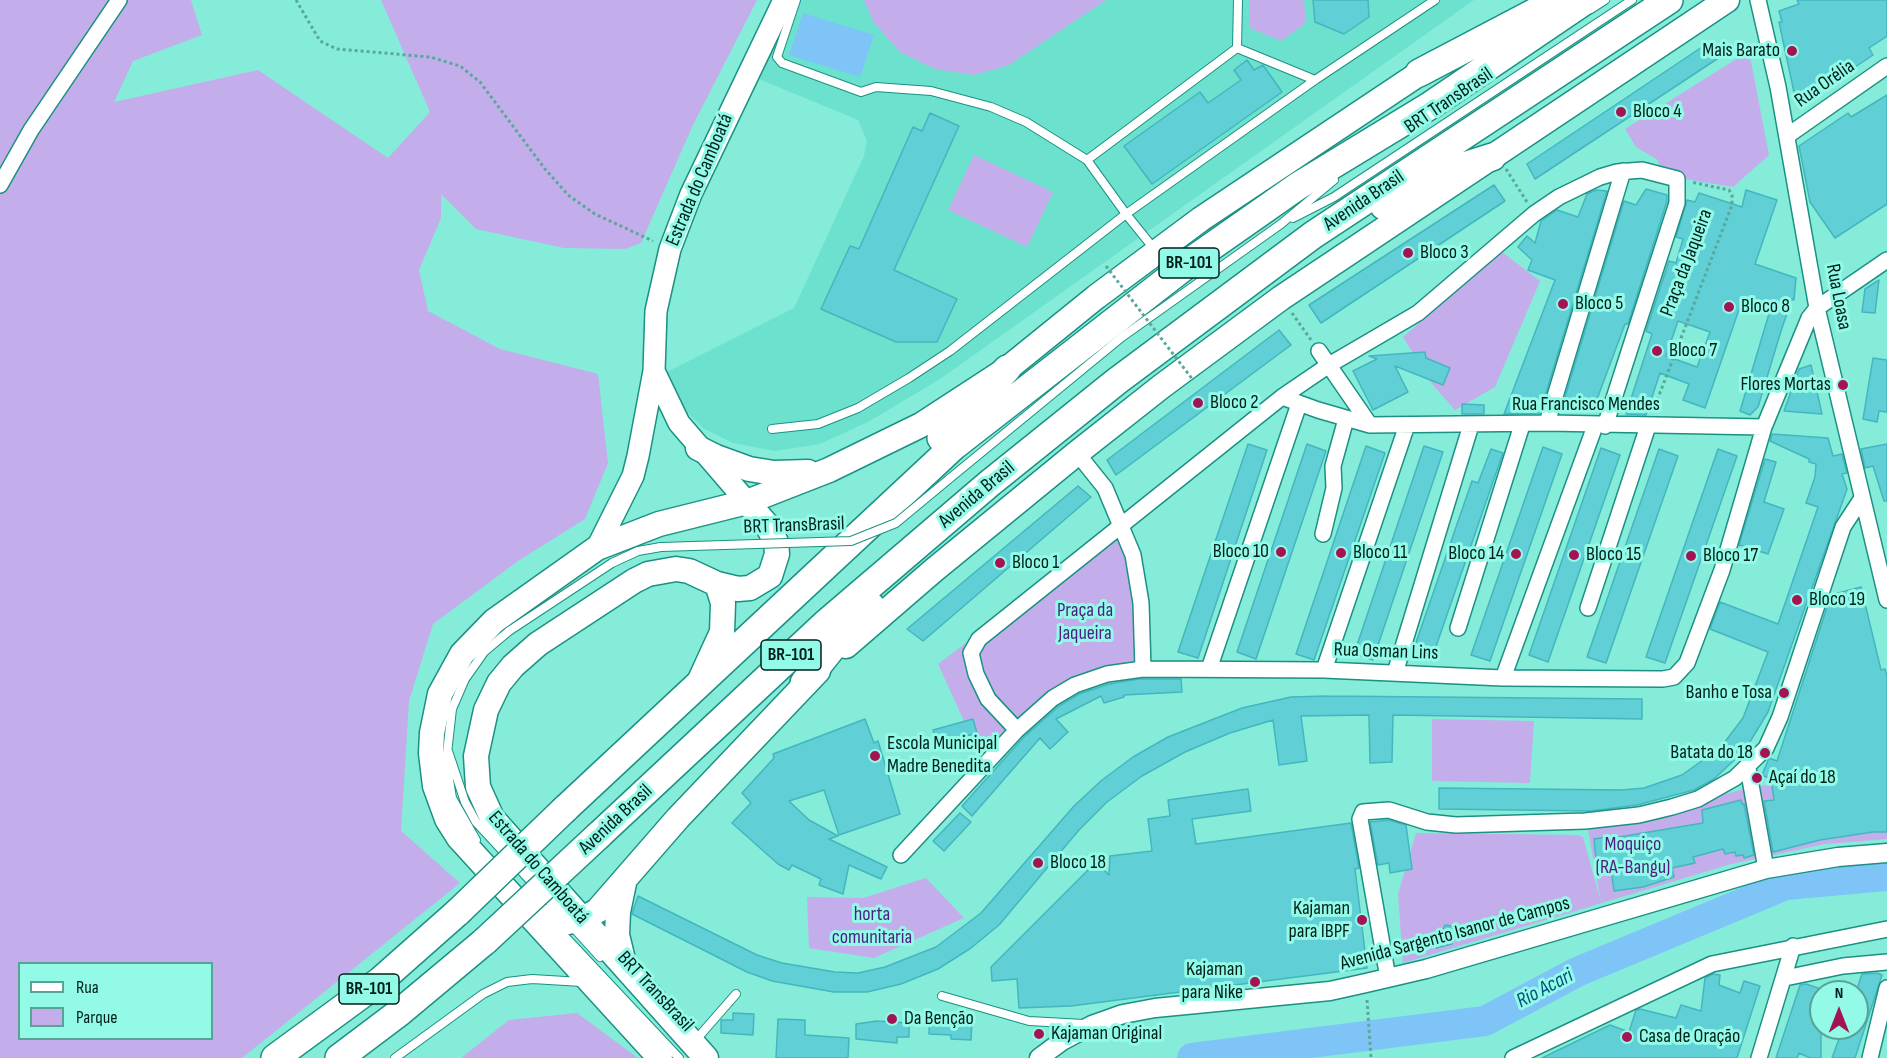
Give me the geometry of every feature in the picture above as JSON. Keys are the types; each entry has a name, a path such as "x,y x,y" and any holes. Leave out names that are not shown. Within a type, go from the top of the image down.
{"highway":[{"path":"1419,73 1558,0"},
{"name":"Avenida Brasil","path":"339,1058 400,1012 485,941 825,624 990,483 1117,381 1370,196 1669,0"},
{"name":"BR-101","path":"275,1058 380,981 458,912 564,809 697,688 954,446 1188,263 1298,186 1585,7"},
{"path":"1204,317 1404,195 1448,171 1494,155"},
{"path":"823,568 848,537 1007,369"},
{"path":"804,684 847,629 952,528 990,483"}],"main road":[{"name":"Estrada do Camboatá","path":"597,548 633,476 654,371 656,311 670,249 691,194 784,0"},
{"path":"1007,369 1156,252 1530,0"},
{"name":"Avenida Brasil","path":"573,923 597,911 678,818 804,684 934,570 1077,453 1162,386 1281,298 1727,0"},
{"name":"Estrada do Camboatá","path":"689,1051 612,976 523,901 459,838 447,819 432,771 434,714 449,673 472,641 523,600 597,548 659,524 747,502 829,470 921,425 1007,369"},
{"name":"Estrada do Camboatá","path":"654,371 680,423 773,533 777,554 775,565 770,576 750,588 738,589 717,584 699,574 676,569 661,570 634,581 538,644 521,658 499,683 486,710 476,756 476,775 482,798 498,825 612,976 660,1058"},
{"path":"698,447 716,457 749,469 774,473 829,470"},
{"path":"697,688 722,632 723,603 717,584"},
{"path":"612,976 618,912 625,881"},
{"path":"523,901 573,923"}],"street":[{"path":"0,185 31,130 119,0"},
{"name":"Rua Loasa","path":"1758,0 1787,136 1817,308 1887,600"},
{"name":"Rua Orélia","path":"1787,136 1887,66"},
{"path":"1017,730 988,699 982,689 972,661 973,646 979,639 1282,397 1329,365 1419,313 1534,214 1582,185 1623,171 1642,170 1677,179 1675,213 1600,426 1503,678"},
{"path":"1547,423 1623,171"},
{"path":"1764,427 1802,332 1817,308 1887,260"},
{"path":"1319,351 1370,424"},
{"name":"Rua Francisco Mendes","path":"1282,397 1346,419 1370,424 1522,425 1547,423 1600,426 1764,427"},
{"path":"1209,669 1299,404"},
{"path":"1323,534 1334,488 1333,466 1346,419"},
{"path":"1324,670 1407,424"},
{"path":"1395,674 1471,425"},
{"path":"1458,628 1522,425"},
{"path":"1588,608 1648,426"},
{"name":"Rua Osman Lins","path":"901,855 1017,730 1053,698 1075,685 1107,674 1143,669 1324,670 1503,678 1663,680 1681,672 1722,570 1764,427"},
{"path":"1077,453 1105,488 1122,525 1138,579 1143,669"},
{"path":"1388,978 1360,819 1363,812 1389,810 1427,822 1456,825 1602,819 1655,812 1698,799 1748,768 1766,748 1780,717 1843,527 1862,498"},
{"path":"1748,768 1766,869"},
{"name":"Avenida Sargento Isanor de Campos","path":"1039,1058 1092,1025 1123,1014 1155,1008 1330,991 1388,978 1766,869 1838,857 1887,853"},
{"path":"1513,1058 1538,1054 1712,964 1887,929"},
{"path":"1759,1058 1793,946"},
{"path":"1785,978 1843,966 1887,962"},
{"path":"1870,1058 1887,988"}],"lane":[{"path":"796,0 777,57 782,63 861,92 876,87 932,91 991,108 1026,122 1087,160 1156,252"},
{"path":"1237,48 1238,0"},
{"path":"772,429 818,424 858,408 909,378 950,351 1126,214 1315,80 1435,0"},
{"path":"1585,7 1605,0"},
{"name":"BRT TransBrasil","path":"1281,224 1334,197 1632,0"},
{"name":"BRT TransBrasil","path":"1406,132 1535,46"},
{"path":"1087,160 1237,48"},
{"path":"1237,48 1315,80"},
{"name":"BRT TransBrasil","path":"511,880 488,856 459,814 448,783 449,726 458,694 474,665 496,641 612,563 638,551 661,547 851,541 896,524 1122,337 1281,224 1326,185 1346,172"},
{"name":"BRT TransBrasil","path":"447,749 465,802 476,822 573,923 612,976"},
{"path":"395,1058 483,994 507,982 612,976"},
{"path":"689,1051 736,994"},
{"path":"942,996 1029,1021 1092,1025"}],"path":[{"path":"296,0 320,41 337,49 430,57 460,66 480,82 545,169 568,195 595,214 670,249"},
{"path":"1494,155 1534,214"},
{"name":"Praça da Jaqueira","path":"1648,426 1732,199 1729,190 1677,179"},
{"path":"1106,266 1192,380"},
{"path":"1281,298 1319,351"},
{"path":"1367,1009 1371,1056"}],"shaded area":[{"path":"787,0 1474,0 940,379 868,422 820,444 775,451 733,443 703,428 680,405 663,374 794,308 864,156 867,141 858,120 754,77"}],"green space":[{"path":"0,0 191,0 202,35 133,61 114,102 258,70 388,158 430,112 381,0 757,0 692,127 641,243 625,249 564,248 476,229 441,194 441,218 419,270 428,311 500,349 598,374 608,463 585,519 518,561 433,624 409,701 401,831 460,883 242,1058 0,1058"},
{"path":"864,0 1106,0 1009,65 974,75 935,69 900,52 874,23"},
{"path":"1249,0 1304,0 1306,23 1281,41 1250,28"},
{"path":"1749,51 1769,155 1733,187 1661,175 1658,160 1636,147 1625,129"},
{"path":"974,155 1053,192 1027,247 948,210"},
{"path":"1502,252 1540,281 1495,387 1455,410 1432,384 1403,337"},
{"name":"Praça da Jaqueira","path":"1122,526 1131,556 1140,666 1070,680 979,754 938,664"},
{"path":"1432,719 1534,721 1530,783 1432,781"},
{"name":"Moquiço (RA-Bangu)","path":"1887,773 1887,839 1825,844 1731,864 1403,963 1398,894 1416,833 1578,835 1583,837 1601,902 1588,830 1752,787"},
{"name":"horta comunitaria","path":"926,878 964,918 874,958 809,948 807,897 863,898"},
{"path":"577,1013 638,1058 461,1058 509,1020"}],"water":[{"path":"803,13 874,35 860,77 789,55"}],"building":[{"path":"1313,0 1368,0 1369,17 1344,34 1315,22"},
{"path":"1797,0 1887,0 1887,36 1869,48 1873,55 1806,100 1795,97 1779,22 1782,22 1779,11 1799,4"},
{"name":"Bloco 4","path":"1708,43 1717,59 1535,179 1527,164"},
{"path":"1247,60 1254,70 1263,65 1282,92 1152,184 1124,146 1200,92 1208,103 1241,80 1234,70"},
{"path":"1887,95 1887,204 1835,238 1810,202 1799,146 1848,113 1851,117"},
{"path":"930,113 959,126 894,270 957,299 937,342 896,342 821,309 850,246 859,249 913,127 922,131"},
{"name":"Bloco 3","path":"1494,185 1505,201 1321,323 1309,305"},
{"path":"1646,189 1667,195 1667,201 1628,324 1625,324 1593,410 1562,407 1624,201 1636,205"},
{"name":"Bloco 5","path":"1596,190 1607,191 1540,413 1504,414 1555,280 1528,270 1532,260 1518,247 1527,236 1535,243 1541,221 1557,210 1578,217 1587,194"},
{"path":"1746,190 1777,200 1755,264 1796,278 1794,300 1792,299 1781,331 1758,407 1750,415 1740,411 1771,307 1743,298 1705,408 1683,400 1689,384 1660,373 1646,415 1626,414 1652,334 1646,331 1669,261 1676,263 1683,239 1676,237 1687,200 1695,202 1699,193 1742,207","holes":["1678,321 1710,332 1697,367 1666,356"]},
{"path":"1879,280 1875,313 1862,312 1865,289"},
{"name":"Bloco 2","path":"1279,330 1291,345 1116,475 1107,460"},
{"path":"1425,352 1426,358 1450,368 1443,385 1395,366 1408,392 1373,410 1353,371 1377,359 1369,356"},
{"path":"1873,358 1887,360 1887,412 1879,411 1877,422 1863,419"},
{"path":"1811,365 1822,414 1784,411 1799,369"},
{"path":"1462,404 1484,405 1484,414 1462,414"},
{"name":"Bloco 19","path":"1772,434 1828,438 1833,456 1842,454 1847,473 1842,474 1847,489 1768,712 1745,750 1714,779 1694,790 1637,805 1591,811 1439,809 1439,788 1622,790 1644,788 1682,775 1721,747 1743,718 1768,652 1710,629 1720,602 1778,624 1818,507 1806,503 1815,477 1816,464 1770,441"},
{"path":"1248,444 1267,450 1198,658 1178,652"},
{"name":"Bloco 10","path":"1307,444 1326,451 1256,659 1237,652"},
{"path":"1887,444 1887,501 1884,501 1873,466 1865,468 1861,449"},
{"name":"Bloco 11","path":"1366,446 1385,453 1314,660 1296,654"},
{"path":"1424,446 1443,452 1373,660 1354,654"},
{"name":"Bloco 14","path":"1543,447 1562,454 1490,661 1471,655"},
{"name":"Bloco 15","path":"1601,448 1620,455 1548,662 1529,655"},
{"path":"1491,449 1503,453 1431,661 1412,654 1472,481 1478,483"},
{"path":"1659,449 1678,456 1606,663 1587,657"},
{"name":"Bloco 17","path":"1718,449 1737,456 1665,663 1646,657"},
{"path":"1765,459 1776,462 1764,502 1784,509 1768,554 1739,545"},
{"name":"Bloco 1","path":"1078,486 1091,497 923,641 907,629"},
{"path":"1861,587 1881,670 1885,669 1887,676 1887,832 1820,840 1773,852 1764,801 1774,800 1771,779 1762,775 1769,758 1777,761 1831,595"},
{"path":"1139,679 1181,679 1182,692 1124,695 1124,697 1104,703 1101,696 1056,719 1068,732 1050,749 1040,738 972,816 962,806 1024,737 1059,706 1079,694 1109,684"},
{"name":"Bloco 18","path":"1291,697 1642,699 1642,719 1393,715 1392,762 1370,763 1369,715 1301,716 1307,761 1279,765 1273,720 1230,733 1185,752 1142,776 1107,802 1079,830 999,925 971,948 938,969 901,984 867,992 834,992 772,981 747,972 632,914 638,896 757,955 782,963 835,972 858,973 885,967 936,947 981,913 1074,806 1102,780 1133,757 1168,737 1242,708"},
{"path":"865,719 874,743 878,741 900,814 839,835 824,790 789,801 809,820 838,836 829,839 887,867 881,879 849,865 843,894 819,885 821,879 792,865 789,870 778,864 732,823 751,803 742,793 774,758 773,754"},
{"path":"973,719 977,733 937,745 933,730"},
{"path":"1248,789 1251,811 1192,819 1196,844 1351,823 1359,868 1355,869 1367,968 1071,1006 1019,1008 1017,979 992,981 991,967 1096,862 1109,875 1110,856 1152,851 1148,819 1170,816 1168,800"},
{"path":"1741,800 1744,804 1754,855 1744,858 1743,855 1736,856 1735,852 1725,854 1723,849 1693,857 1695,863 1672,868 1674,877 1643,887 1614,891 1611,869 1597,870 1594,839 1703,823 1702,810"},
{"path":"960,813 971,822 944,851 933,841"},
{"path":"1389,820 1406,825 1412,869 1390,873 1389,863 1378,865 1370,822"},
{"path":"1445,925 1457,927 1452,944 1436,948"},
{"path":"1713,974 1720,975 1719,985 1740,993 1744,981 1760,986 1737,1058 1542,1058 1610,1025 1629,1032 1636,1010 1676,1018 1681,1005 1701,1011 1705,978"},
{"path":"1862,974 1882,975 1869,1015 1869,980 1860,980"},
{"path":"1800,985 1809,985 1809,1040 1821,1040 1821,1058 1810,1058 1799,1053 1797,1058 1776,1058"},
{"path":"733,1013 754,1014 753,1035 721,1033 721,1020 733,1020"},
{"path":"930,1013 950,1014 950,1018 972,1019 971,1040 951,1039 951,1035 929,1034"},
{"path":"778,1019 805,1020 805,1035 849,1038 848,1058 776,1058"},
{"path":"877,1021 909,1023 909,1037 897,1037 897,1043 856,1039 856,1024"},
{"path":"1839,1040 1861,1040 1855,1058 1832,1058"}],"waterway":[{"name":"Rio Acari","path":"1192,1058 1485,1021 1577,972 1786,885 1887,876"}],"place":[{"name":"Mais Barato","path":"1792,51"},
{"name":"Bloco 4","path":"1621,112"},
{"name":"Bloco 3","path":"1408,253"},
{"name":"Bloco 5","path":"1563,304"},
{"name":"Bloco 8","path":"1729,307"},
{"name":"Bloco 7","path":"1657,351"},
{"name":"Flores Mortas","path":"1843,385"},
{"name":"Bloco 2","path":"1198,403"},
{"name":"Bloco 10","path":"1281,552"},
{"name":"Bloco 11","path":"1341,553"},
{"name":"Bloco 14","path":"1516,554"},
{"name":"Bloco 15","path":"1574,555"},
{"name":"Bloco 17","path":"1691,556"},
{"name":"Bloco 1","path":"1000,563"},
{"name":"Bloco 19","path":"1797,600"},
{"name":"Banho e Tosa","path":"1784,693"},
{"name":"Batata do 18","path":"1765,753"},
{"name":"Escola Municipal Madre Benedita","path":"875,756"},
{"name":"Açaí do 18","path":"1757,778"},
{"name":"Bloco 18","path":"1038,863"},
{"name":"Kajaman para IBPF","path":"1362,920"},
{"name":"Kajaman para Nike","path":"1255,982"},
{"name":"Da Benção","path":"892,1019"},
{"name":"Kajaman Original","path":"1039,1034"},
{"name":"Casa de Oração","path":"1627,1037"}]}
